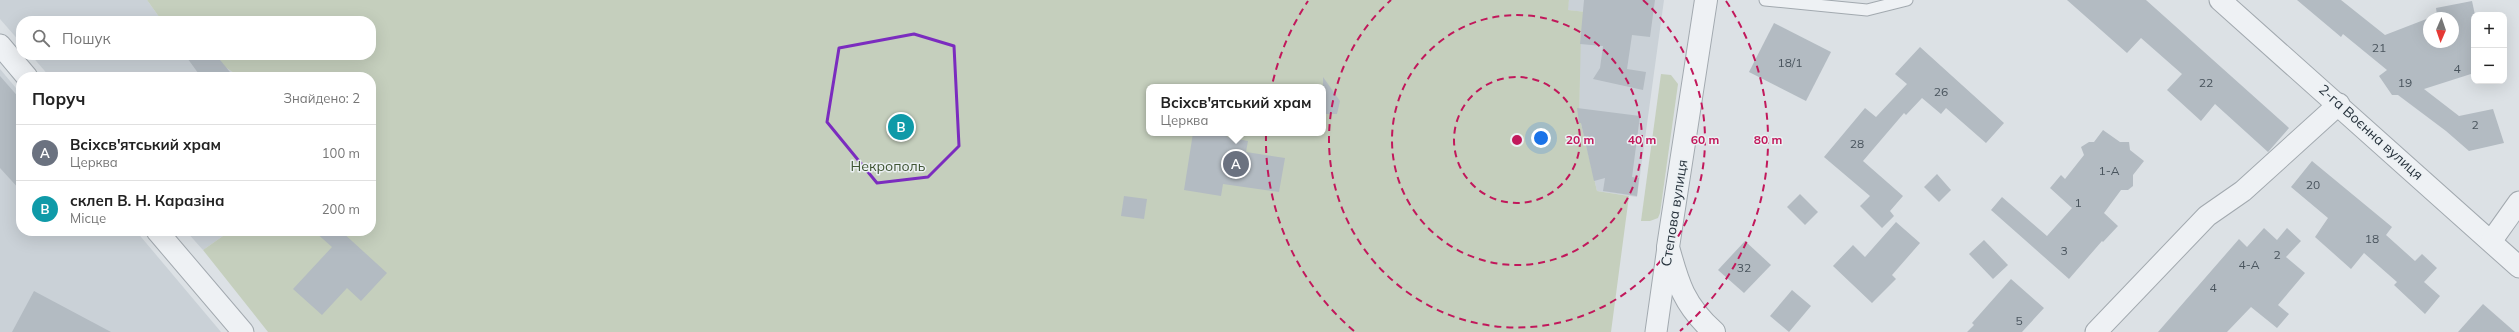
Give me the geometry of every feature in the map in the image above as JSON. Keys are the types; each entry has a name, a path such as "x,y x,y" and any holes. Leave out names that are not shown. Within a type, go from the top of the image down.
{"street":[{"name":"Степова вулиця","path":"1656,332 1706,0"},
{"name":"2-га Воєнна вулиця","path":"2220,0 2492,240 2519,267"},
{"path":"0,45 23,72"},
{"path":"2096,332 2207,216 2243,191 2339,104"},
{"path":"2492,240 2519,202"},
{"path":"161,236 243,332"},
{"path":"1668,246 1678,283 1692,312 1714,332"}],"lane":[{"path":"1765,0 1867,10 1907,0"}],"highlighted area":[{"path":"914,34 954,46 959,146 928,177 877,183 827,122 839,48"}],"shaded area":[{"path":"0,0 147,0 158,16 16,16 16,37 0,19"},
{"path":"1569,0 1664,0 1637,197 1597,191 1581,124 1579,123 1580,44 1581,33 1605,14 1567,10"},
{"path":"35,60 220,60 225,67 232,72 46,72"},
{"path":"0,69 16,88 16,236 140,236 221,332 0,332"},
{"path":"190,236 223,236 203,250"}],"green space":[{"name":"Некрополь","path":"147,0 1569,0 1568,10 1605,14 1581,33 1579,122 1581,123 1597,191 1629,196 1611,332 268,332 203,250 223,236 376,236 376,72 232,72 225,67 220,60 376,60 376,16 158,16"},
{"path":"1661,74 1671,75 1678,84 1660,213 1658,218 1650,221 1641,221"}],"building":[{"path":"1584,0 1655,0 1650,37 1632,35 1627,69 1646,72 1643,90 1593,79 1600,68 1603,46 1580,44"},
{"path":"2067,0 2146,0 2289,128 2268,152 2215,104 2201,121 2167,90 2182,74 2141,38 2127,53"},
{"path":"2297,0 2341,0 2385,35 2423,20 2423,48 2459,48 2459,12 2437,12 2436,8 2472,1 2474,12 2471,12 2471,74 2424,89 2459,116 2493,109 2504,143 2469,151 2446,131 2398,95 2392,95 2379,76 2387,70 2343,34 2341,37"},
{"path":"1774,23 1831,52 1806,101 1749,72"},
{"path":"1920,47 2004,123 1986,143 1946,108 1941,114 1922,98 1906,115 1904,113 1863,161 1903,196 1890,211 1894,216 1882,228 1860,206 1870,196 1824,157 1865,108 1876,117 1907,84 1895,74"},
{"path":"189,60 220,60 230,72 197,72"},
{"path":"0,76 16,94 16,186 0,168"},
{"path":"1323,77 1340,101 1337,114 1326,114 1326,84 1323,84"},
{"path":"1577,108 1640,116 1632,177 1639,178 1637,196 1603,191 1605,178 1594,181 1581,123 1579,123"},
{"path":"892,115 913,118 909,139 888,136"},
{"path":"2103,130 2120,142 2129,142 2130,150 2144,161 2133,175 2133,186 2128,190 2121,190 2104,213 2118,226 2103,242 2102,241 2069,279 1991,210 2002,197 2047,236 2072,208 2050,188 2061,175 2065,179 2084,155 2081,147 2089,142 2094,142"},
{"path":"1193,136 1227,136 1248,141 1246,152 1285,158 1279,192 1223,184 1221,196 1184,190"},
{"path":"2312,161 2392,227 2386,235 2415,261 2422,254 2437,268 2424,282 2440,296 2425,314 2394,285 2397,282 2364,253 2351,269 2315,237 2328,218 2291,187"},
{"path":"1937,174 1951,190 1939,202 1924,187"},
{"path":"1800,194 1818,212 1805,225 1787,207"},
{"path":"1124,196 1147,199 1144,219 1121,216"},
{"path":"1896,222 1920,243 1892,275 1896,279 1872,303 1833,266 1853,245 1865,257"},
{"path":"2264,228 2277,240 2287,228 2301,241 2286,257 2305,273 2278,305 2289,314 2277,328 2251,307 2227,332 2158,332 2239,239 2247,247"},
{"path":"320,236 346,236 387,273 361,301 347,288 322,315 293,289 332,247"},
{"path":"1984,240 2008,265 1993,279 1969,254"},
{"path":"1745,241 1771,265 1744,293 1718,270"},
{"path":"2011,279 2044,308 2022,332 1967,332 1974,325 1972,323"},
{"path":"1792,290 1811,306 1789,332 1770,316"},
{"path":"34,291 111,332 12,332"},
{"path":"2483,304 2515,332 2458,332"}],"place":[{"name":"склеп В. Н. Каразіна","path":"901,127"},
{"name":"Всіхсв'ятський храм","path":"1236,164"}]}
